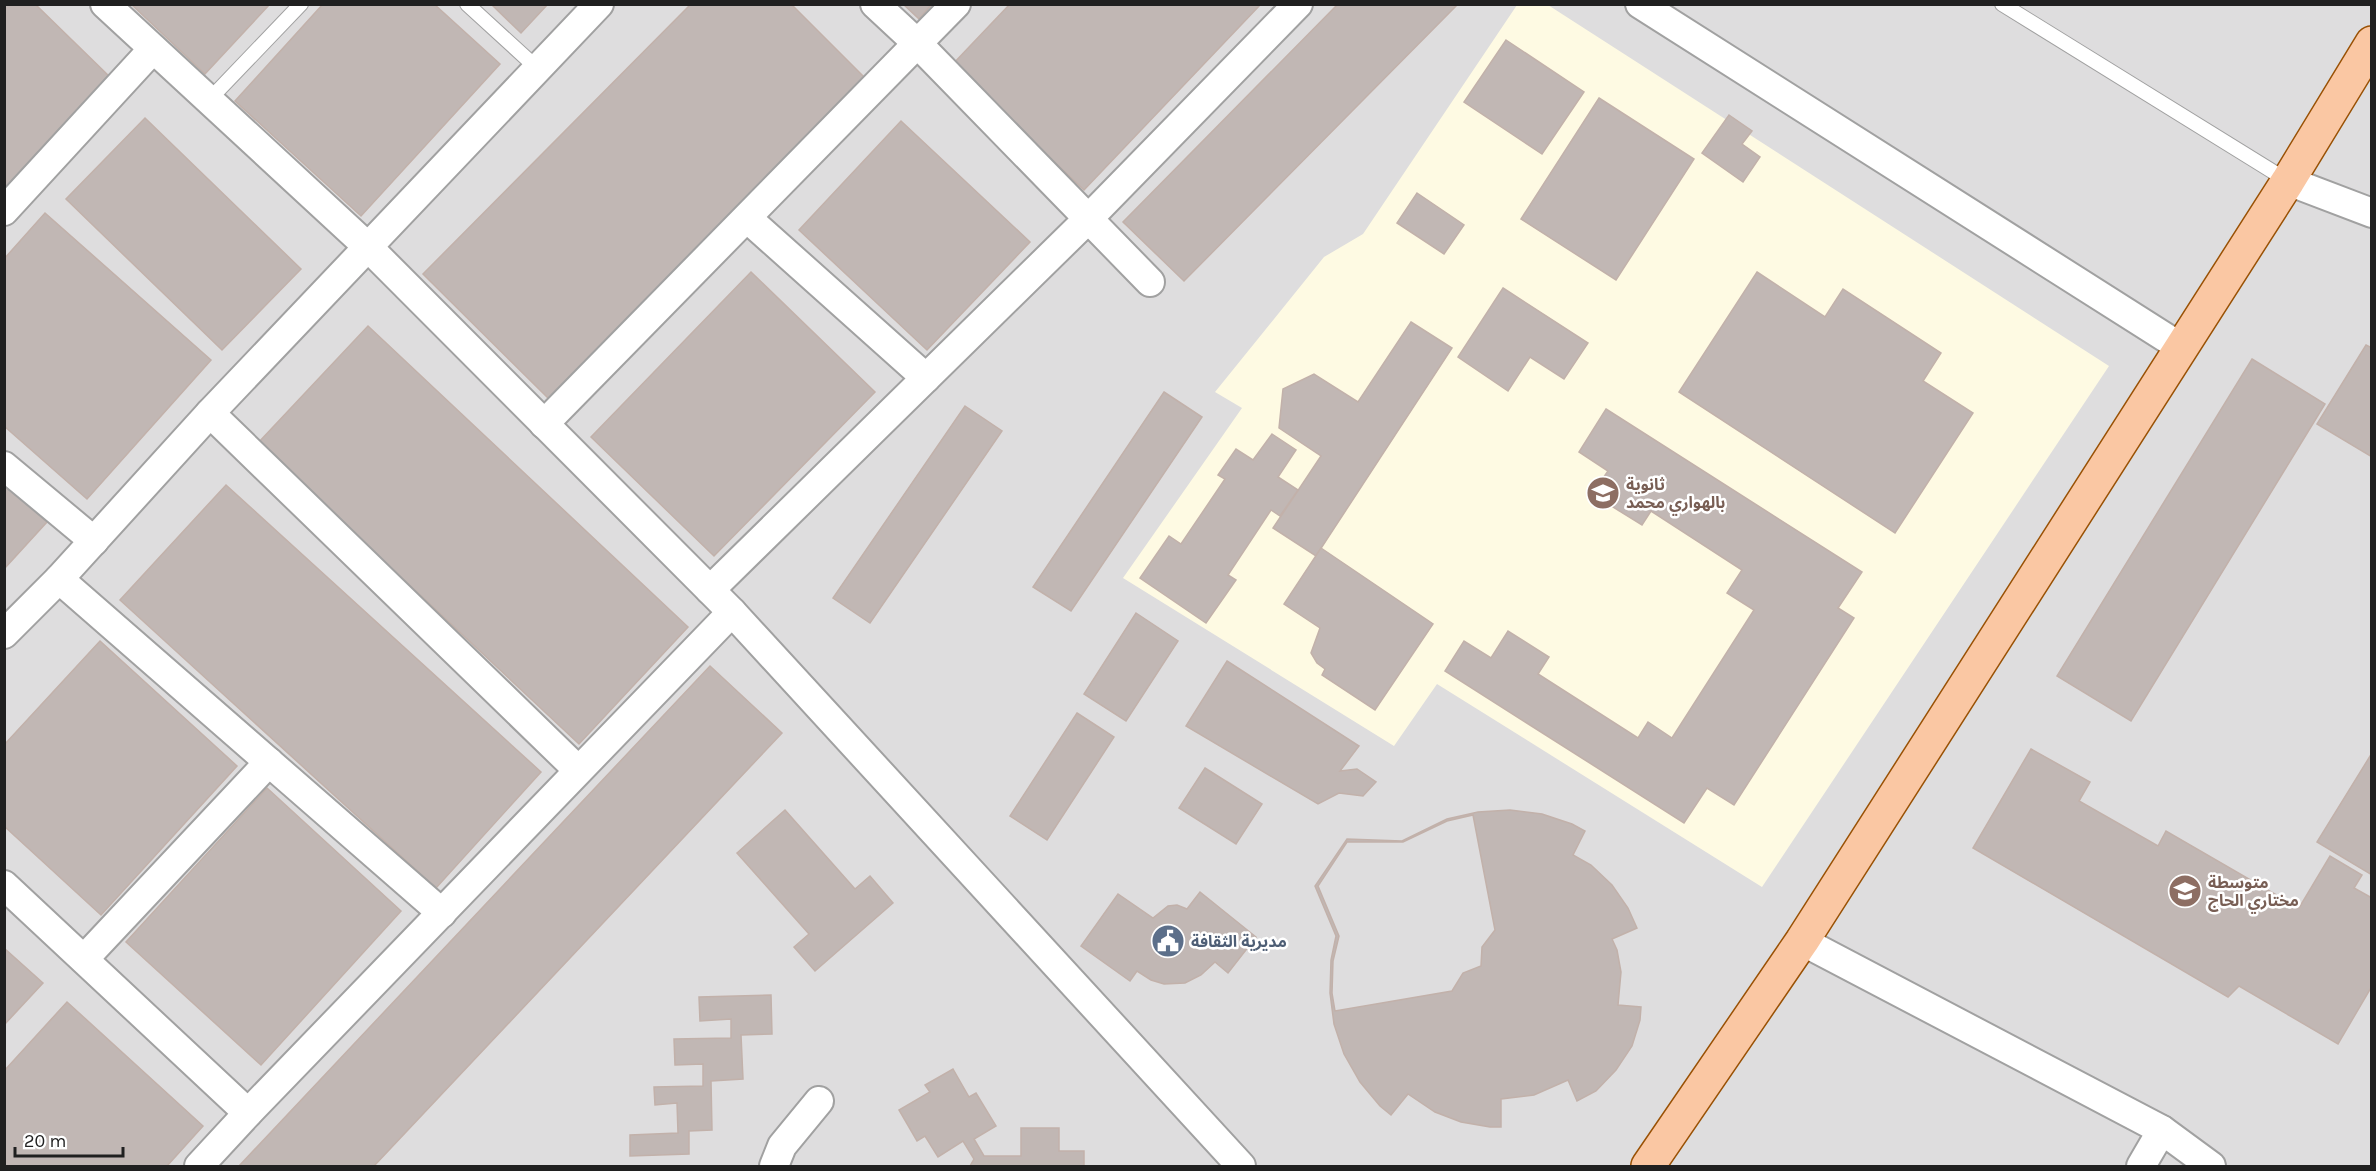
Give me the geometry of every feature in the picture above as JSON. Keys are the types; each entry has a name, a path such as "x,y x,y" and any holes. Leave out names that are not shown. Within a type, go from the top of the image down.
{"main road":[{"path":"1648,1167 1802,941 2182,348 2372,43"}],"street":[{"path":"105,4 369,247 732,612 1241,1167"},
{"path":"4,634 59,579 210,413 599,4"},
{"path":"875,4 918,44 1150,282"},
{"path":"544,424 956,4"},
{"path":"710,590 1088,219 1298,4"},
{"path":"1640,4 2182,348"},
{"path":"4,211 153,49"},
{"path":"2288,181 2372,213"},
{"path":"747,218 926,378"},
{"path":"210,413 578,770"},
{"path":"4,466 94,541"},
{"path":"59,579 442,913"},
{"path":"199,1167 248,1113 732,612"},
{"path":"84,960 269,762"},
{"path":"4,885 248,1113"},
{"path":"1802,941 2162,1131 2211,1167"},
{"path":"774,1167 782,1146 819,1101"},
{"path":"2141,1167 2162,1131"}],"lane":[{"path":"209,100 301,4"},
{"path":"467,4 538,69"},
{"path":"2001,4 2288,181"}],"shaded area":[{"path":"5,5 2371,5 2371,1166 5,1166"},
{"name":"ثانوية بالهواري محمد","path":"1517,5 1548,5 2109,366 1762,887 1437,684 1394,746 1123,578 1242,408 1215,392 1324,257 1363,234"}],"building":[{"path":"4,4 35,4 113,80 4,191"},
{"path":"131,4 270,4 205,74"},
{"path":"323,4 434,4 500,64 361,216 235,101"},
{"path":"491,4 548,4 521,33"},
{"path":"691,4 791,4 871,84 552,402 423,274"},
{"path":"903,4 932,4 919,19"},
{"path":"1010,4 1261,4 1084,190 952,65"},
{"path":"1338,4 1458,4 1184,281 1123,222"},
{"path":"1506,40 1584,92 1542,154 1464,102"},
{"path":"1599,98 1694,159 1616,280 1521,219"},
{"path":"1729,115 1752,131 1742,144 1760,157 1743,182 1702,153"},
{"path":"145,118 301,269 222,350 66,199"},
{"path":"901,121 1030,242 927,350 799,230"},
{"path":"1417,193 1464,225 1444,254 1397,223"},
{"path":"45,213 211,360 87,499 4,426 4,259"},
{"path":"751,272 875,392 714,556 591,437"},
{"path":"1757,272 1825,317 1843,289 1941,353 1923,381 1973,413 1895,533 1679,392"},
{"path":"1503,288 1588,343 1564,379 1530,357 1508,391 1458,357"},
{"path":"1411,322 1452,348 1316,556 1273,528 1321,456 1279,428 1283,389 1314,374 1358,402"},
{"path":"368,326 688,627 579,744 258,443"},
{"path":"2366,345 2372,348 2372,457 2317,424"},
{"path":"2252,359 2325,404 2131,721 2057,676"},
{"path":"1164,392 1202,417 1071,611 1033,587"},
{"path":"965,406 1002,431 870,623 833,598"},
{"path":"1606,409 1862,572 1838,608 1854,618 1734,805 1707,788 1684,823 1445,671 1464,641 1491,658 1508,631 1549,657 1538,674 1638,738 1648,722 1672,738 1754,610 1727,593 1742,570 1651,511 1642,525 1592,494 1608,471 1579,452"},
{"path":"1272,434 1296,450 1278,477 1298,490 1280,516 1271,510 1228,575 1236,580 1206,623 1140,578 1169,536 1181,544 1225,479 1218,475 1236,449 1253,460"},
{"path":"4,482 47,522 4,569"},
{"path":"226,485 541,772 436,888 120,600"},
{"path":"1321,548 1433,624 1375,710 1322,675 1325,669 1317,663 1311,653 1320,628 1284,604"},
{"path":"1136,613 1178,641 1126,721 1084,694"},
{"path":"100,641 237,766 101,915 4,826 4,745"},
{"path":"1227,661 1359,746 1340,771 1357,769 1376,782 1363,796 1339,793 1318,804 1186,726"},
{"path":"710,666 782,733 374,1166 239,1166"},
{"path":"1077,713 1114,737 1047,840 1010,816"},
{"path":"2031,749 2090,782 2079,801 2158,846 2166,831 2299,908 2330,856 2362,875 2354,888 2372,898 2372,986 2338,1044 2239,986 2228,997 1973,848"},
{"path":"2372,753 2372,875 2317,842"},
{"path":"1205,768 1262,804 1236,844 1179,808"},
{"path":"267,788 401,911 261,1065 126,942"},
{"path":"785,810 855,889 870,876 893,903 815,971 794,947 809,934 737,853"},
{"path":"1510,810 1542,814 1585,831 1573,855 1591,865 1612,885 1628,908 1637,928 1612,939 1617,950 1621,972 1618,1005 1641,1007 1640,1020 1632,1046 1616,1070 1596,1091 1577,1101 1568,1080 1534,1095 1501,1099 1501,1127 1461,1122 1435,1112 1408,1094 1391,1115 1380,1106 1360,1082 1344,1054 1334,1024 1330,993 1331,960 1336,936 1315,886 1347,839 1402,841 1447,819 1478,812","holes":["1473,815 1495,930 1482,947 1481,966 1463,973 1452,991 1335,1011 1332,993 1333,961 1339,936 1318,886 1347,842 1403,842 1447,821"]},
{"name":"مديرية الثقافة","path":"1200,892 1256,937 1228,973 1215,962 1201,975 1185,983 1164,984 1151,980 1137,971 1130,981 1081,946 1118,894 1153,918 1168,906 1177,905 1187,909"},
{"path":"4,948 43,983 4,1025"},
{"path":"771,995 772,1034 741,1035 743,1079 711,1081 712,1130 689,1131 689,1154 630,1156 630,1135 678,1133 677,1103 655,1105 654,1087 703,1086 703,1064 675,1065 674,1039 731,1038 731,1019 700,1021 699,997"},
{"path":"67,1002 203,1126 167,1166 4,1166 4,1071"},
{"path":"953,1069 969,1097 976,1093 996,1126 974,1139 984,1156 1021,1156 1021,1128 1059,1128 1059,1151 1084,1151 1084,1166 970,1166 974,1159 963,1141 938,1157 925,1136 917,1141 899,1110 930,1092 925,1085"}],"place":[{"name":"ثانوية بالهواري محمد","path":"1603,493"},
{"name":"متوسطة مختاري الحاج","path":"2185,891"},
{"name":"مديرية الثقافة","path":"1168,941"}]}
